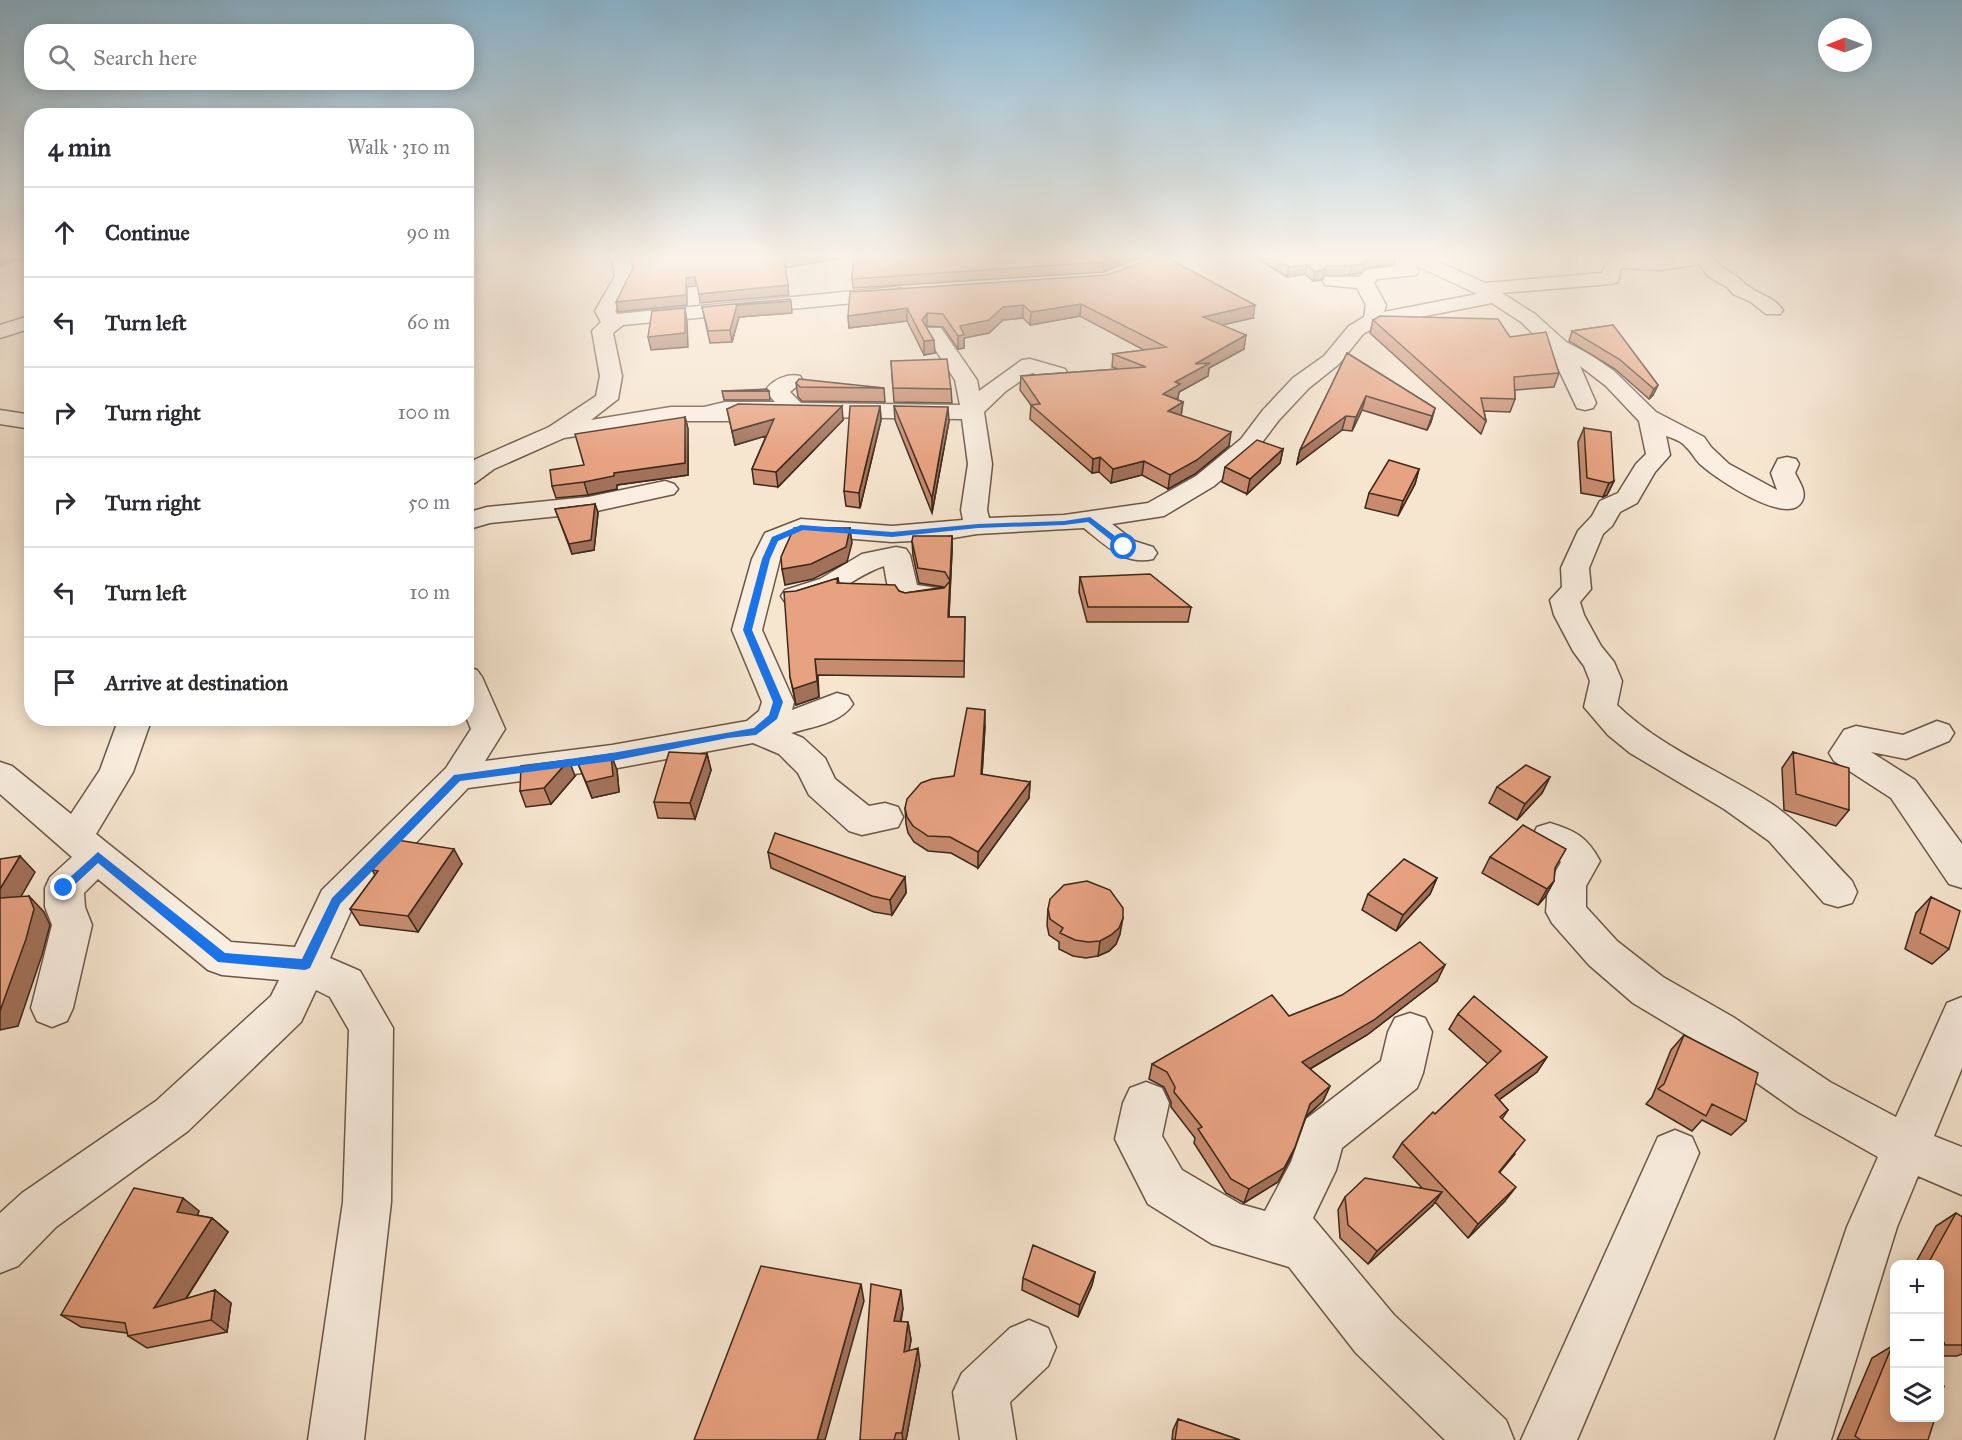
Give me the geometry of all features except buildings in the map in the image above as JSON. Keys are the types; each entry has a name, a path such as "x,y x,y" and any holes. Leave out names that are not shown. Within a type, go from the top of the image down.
{"street":[{"path":"607,399 611,375 602,331 613,323"},
{"path":"756,731 773,717 778,702 747,630 766,559 775,539 801,527 892,534 978,526 1064,523 1155,510 1204,481 1254,438 1271,415 1301,383 1332,360 1356,330 1368,323"},
{"path":"1535,323 1558,347 1585,403"},
{"path":"0,332 24,324"},
{"path":"934,332 966,380 977,435 980,464 974,510 978,526"},
{"path":"1558,347 1578,355 1620,387 1650,417 1696,442 1698,450 1744,484 1765,496 1783,502 1790,499 1790,488 1784,473 1787,464"},
{"path":"708,413 725,410 795,409 971,412 1006,378 1030,365 1057,374"},
{"path":"792,381 776,390 795,409"},
{"path":"474,472 485,464 557,432 607,399 671,414"},
{"path":"557,432 616,425 671,414 725,412 772,430"},
{"path":"1650,417 1658,455 1645,469 1628,498 1609,507 1603,520 1591,531 1575,567 1577,589 1565,600 1569,615 1588,651 1598,662 1606,681 1600,707 1617,728 1692,777 1734,799 1782,831 1838,892"},
{"path":"2,423 24,422"},
{"path":"1233,480 1261,459 1265,447 1254,438"},
{"path":"474,519 487,515 588,504 666,489"},
{"path":"1090,519 1124,547 1143,554"},
{"path":"757,598 798,595 830,585 872,560 896,555 901,583 912,599 921,593 933,595"},
{"path":"0,1248 39,1210 172,1116 286,1009 336,901 458,777 488,729 474,696"},
{"path":"458,777 612,757 756,731 818,714 837,704"},
{"path":"52,1008 72,925 65,907 64,888 86,847 133,726"},
{"path":"756,731 790,746 813,767 821,786 862,821 885,817"},
{"path":"1937,733 1906,747 1856,738 1846,753 1903,789 1962,873"},
{"path":"0,775 222,958 305,965 345,984 371,1028 367,1202 336,1440"},
{"path":"1550,837 1567,844 1581,861 1567,885 1566,912 1603,953 1648,990 1718,1031 1814,1097 1906,1147 1962,1171"},
{"path":"1803,1440 1872,1227 1962,1016"},
{"path":"1410,1032 1401,1072 1322,1136 1312,1170 1285,1223 1375,1334 1486,1440"},
{"path":"1146,1102 1138,1139 1165,1187 1230,1226 1303,1245"},
{"path":"1550,1440 1675,1153"},
{"path":"988,1440 981,1392 1029,1347"}],"route":[{"path":"64,888 98,856 222,958 305,965 336,901 458,777 612,757 756,731 773,717 778,702 747,630 757,600 766,559 775,539 801,527 892,534 947,531 978,526 1064,523 1090,519 1124,547"}]}
